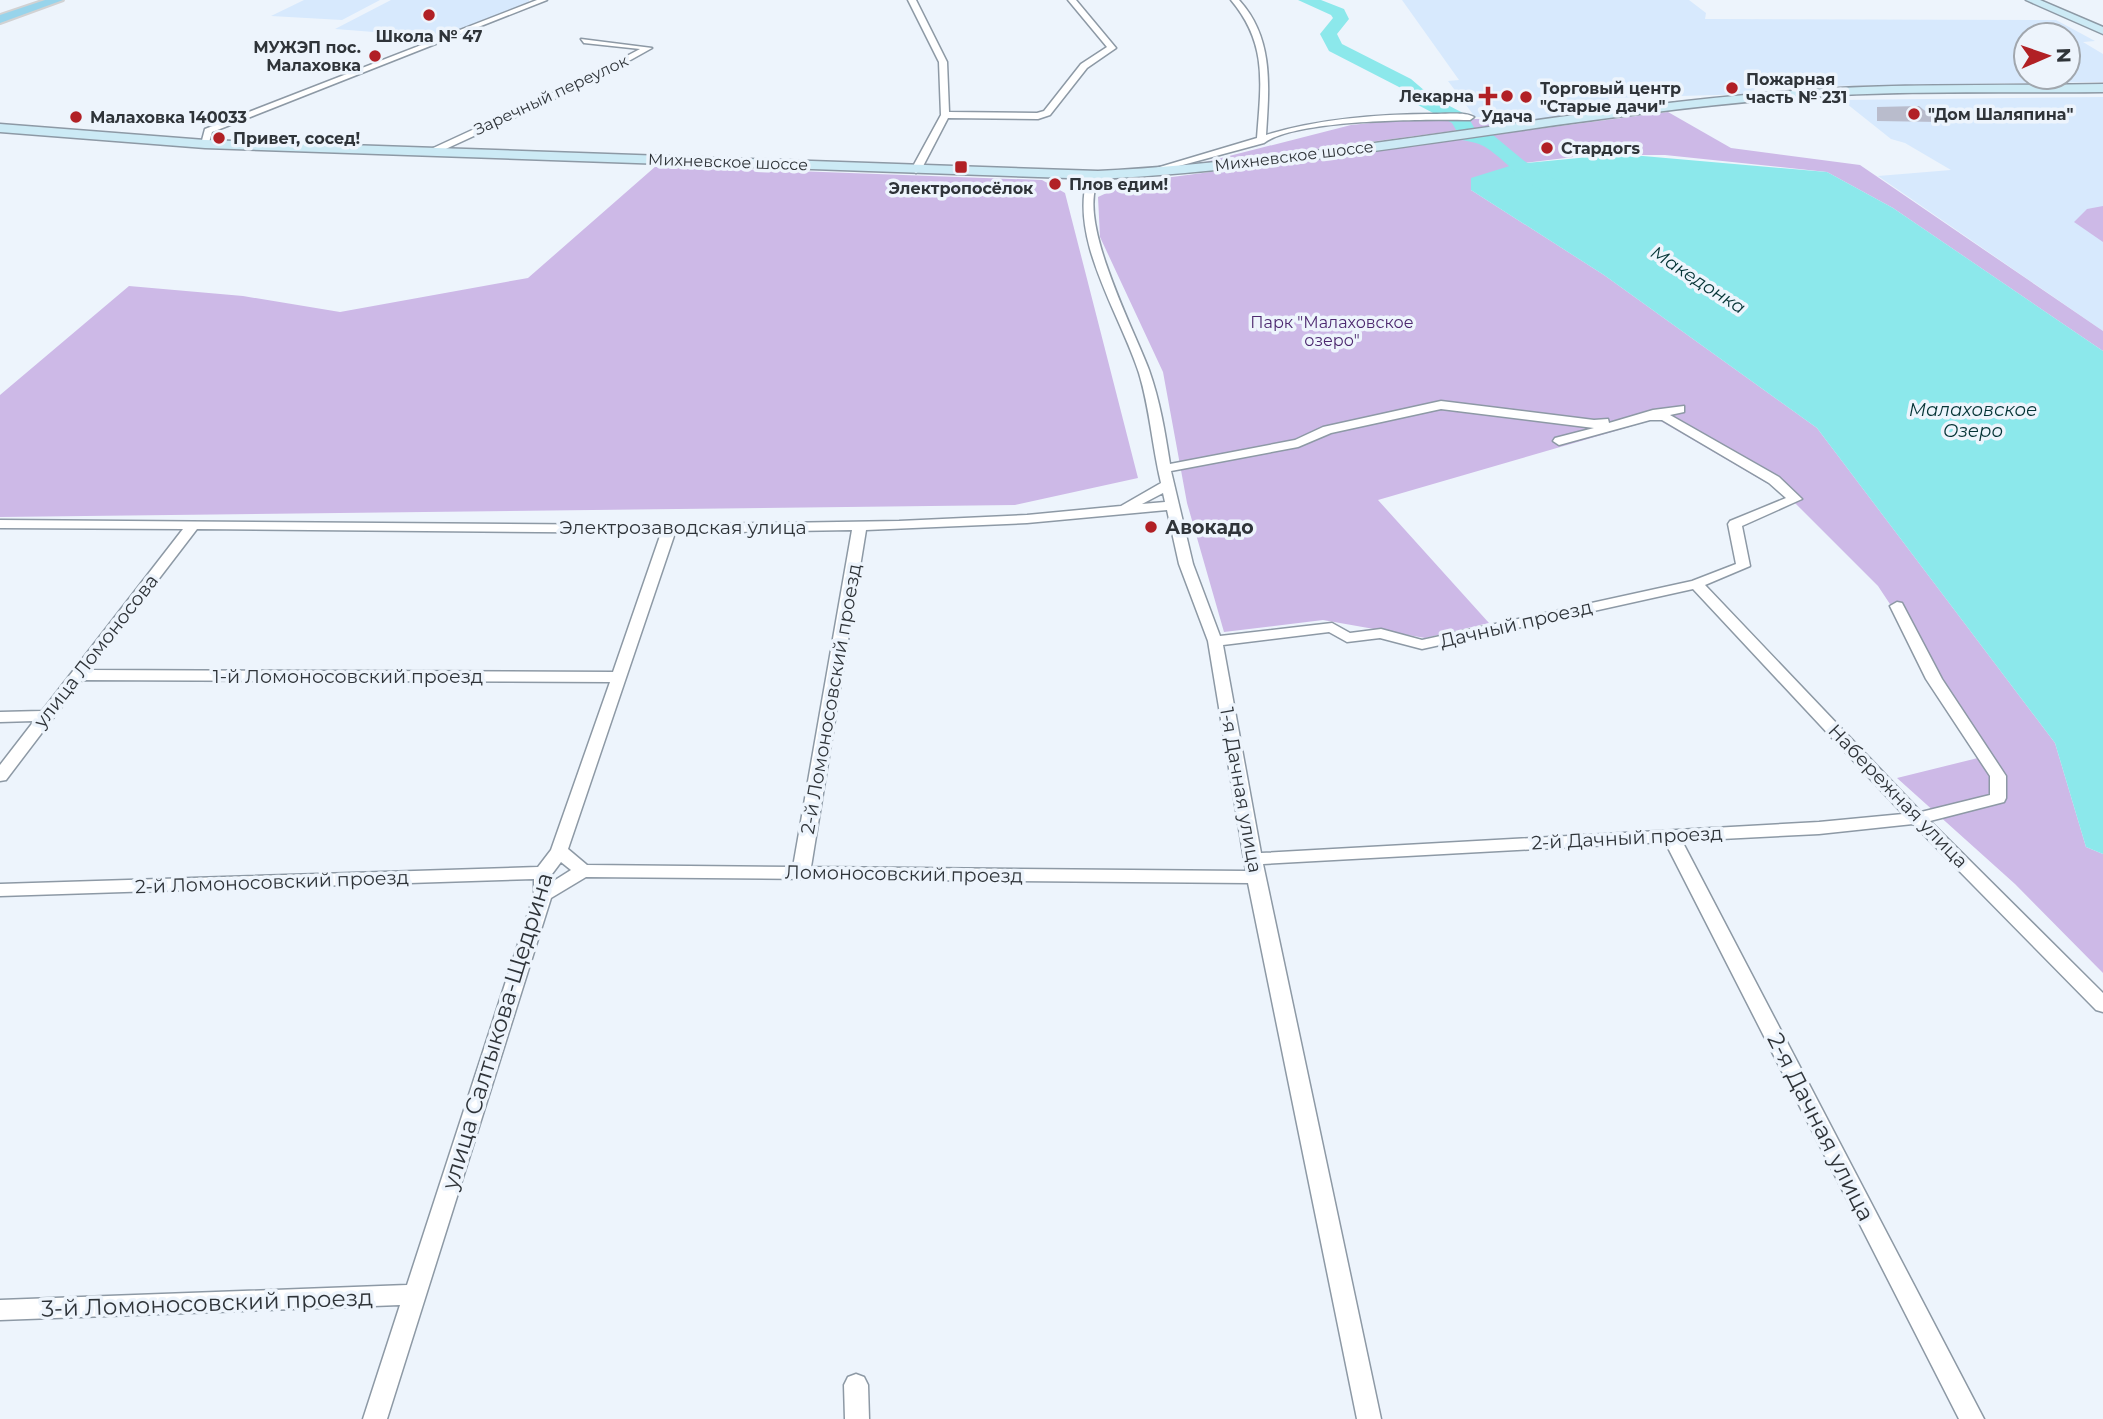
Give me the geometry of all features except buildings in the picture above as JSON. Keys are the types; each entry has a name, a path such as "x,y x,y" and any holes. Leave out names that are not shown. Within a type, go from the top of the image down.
{"main road":[{"path":"0,19 57,0"},
{"path":"2031,0 2102,30"},
{"name":"Михневское шоссе","path":"0,128 205,144 1098,175 1146,173 1821,92 2103,88"}],"street":[{"path":"205,144 208,131 215,128 543,0"},
{"path":"912,0 943,62 945,115 916,170"},
{"path":"945,115 1038,116 1053,109 1084,66 1112,48 1072,0"},
{"path":"1235,0 1252,19 1262,54 1265,83 1261,141"},
{"name":"Заречный переулок","path":"434,151 590,79 648,48 584,41"},
{"path":"1146,173 1279,134 1343,122 1469,117"},
{"name":"1-я Дачная улица","path":"1098,175 1092,179 1087,197 1093,243 1144,372 1157,418 1164,469 1186,564 1215,641 1254,868 1368,1419"},
{"path":"1164,469 1298,443 1326,430 1441,405 1594,424 1680,409"},
{"name":"Дачный проезд","path":"1215,641 1332,627 1347,638 1381,633 1422,645 1696,584 1743,566 1735,524 1795,499 1774,480 1665,417 1650,416 1559,441"},
{"path":"1122,510 1169,484"},
{"name":"Электрозаводская улица","path":"0,524 670,528 860,525 1029,519 1174,505"},
{"name":"2-й Ломоносовский проезд","path":"801,873 860,525"},
{"name":"улица Ломоносова","path":"0,776 192,527"},
{"name":"улица Салтыкова-Щедрина","path":"375,1419 543,895 543,873 559,851 670,528"},
{"name":"Набережная улица","path":"1696,584 1918,818 2103,1005"},
{"name":"2-й Дачный проезд","path":"1254,868 1670,835 1819,828 1918,818 1998,798 1998,776 1934,679 1897,606"},
{"name":"1-й Ломоносовский проезд","path":"77,675 620,677"},
{"path":"0,717 45,716"},
{"name":"2-я Дачная улица","path":"1670,835 1972,1419"},
{"path":"543,895 583,871 559,851"},
{"name":"Ломоносовский проезд","path":"583,871 801,873 1254,868"},
{"name":"2-й Ломоносовский проезд","path":"0,890 543,873"},
{"name":"3-й Ломоносовский проезд","path":"0,1310 413,1295"},
{"path":"856,1385 857,1419"}],"shaded area":[{"path":"304,0 380,0 342,20 271,16"},
{"name":"Школа № 47","path":"391,0 529,2 439,37 335,29"},
{"path":"1402,0 1689,0 1706,13 1705,19 2058,21 2012,21 2012,83 1762,87 1756,84 1753,94 1608,98 1620,113 1531,123 1518,117 1475,117 1448,81 1459,80"},
{"path":"2082,34 2095,41 2083,42 2103,54 2103,82 2082,82"},
{"path":"2103,97 2103,331 1878,176 1951,170 1905,143 1891,139 1842,100"}],"green space":[{"name":"Парк \"Малаховское озеро\"","path":"1668,112 1731,148 1860,165 2103,331 2103,351 1893,208 1827,172 1665,155 1590,155 1516,164 1471,190 1604,275 1817,428 2055,743 2086,847 2103,854 2103,973 2015,884 1897,778 1990,755 1878,586 1787,495 1657,419 1378,500 1489,623 1425,638 1323,620 1224,632 1187,503 1163,372 1100,237 1098,197 1128,183"},
{"path":"1410,119 1513,119 1520,122 1190,166 1351,125"},
{"path":"656,166 1042,180 1065,193 1138,478 1015,505 0,517 0,395 129,286 243,296 340,312 528,278"},
{"path":"2103,206 2103,242 2074,222 2087,209"}],"water":[{"name":"Малаховское Озеро","path":"1620,154 1827,172 1893,208 2103,351 2103,854 2086,847 2055,743 1817,428 1604,275 1471,190 1471,178 1516,164"}],"waterway":[{"name":"Македонка","path":"1306,0 1338,12 1341,19 1328,34 1335,47 1405,83 1425,101 1460,119 1469,136 1486,139 1516,164 1556,189"}],"place":[{"name":"Школа № 47","path":"429,15"},
{"name":"МУЖЭП пос. Малаховка","path":"375,56"},
{"name":"Пожарная часть № 231","path":"1732,88"},
{"name":"Лекарна","path":"1488,96"},
{"name":"Удача","path":"1507,96"},
{"name":"Торговый центр \"Старые дачи\"","path":"1526,97"},
{"name":"\"Дом Шаляпина\"","path":"1914,114"},
{"name":"Малаховка 140033","path":"76,117"},
{"name":"Привет, сосед!","path":"219,138"},
{"name":"Стардогs","path":"1547,148"},
{"name":"Электропосёлок","path":"961,167"},
{"name":"Плов едим!","path":"1055,184"},
{"name":"Авокадо","path":"1151,527"}]}
